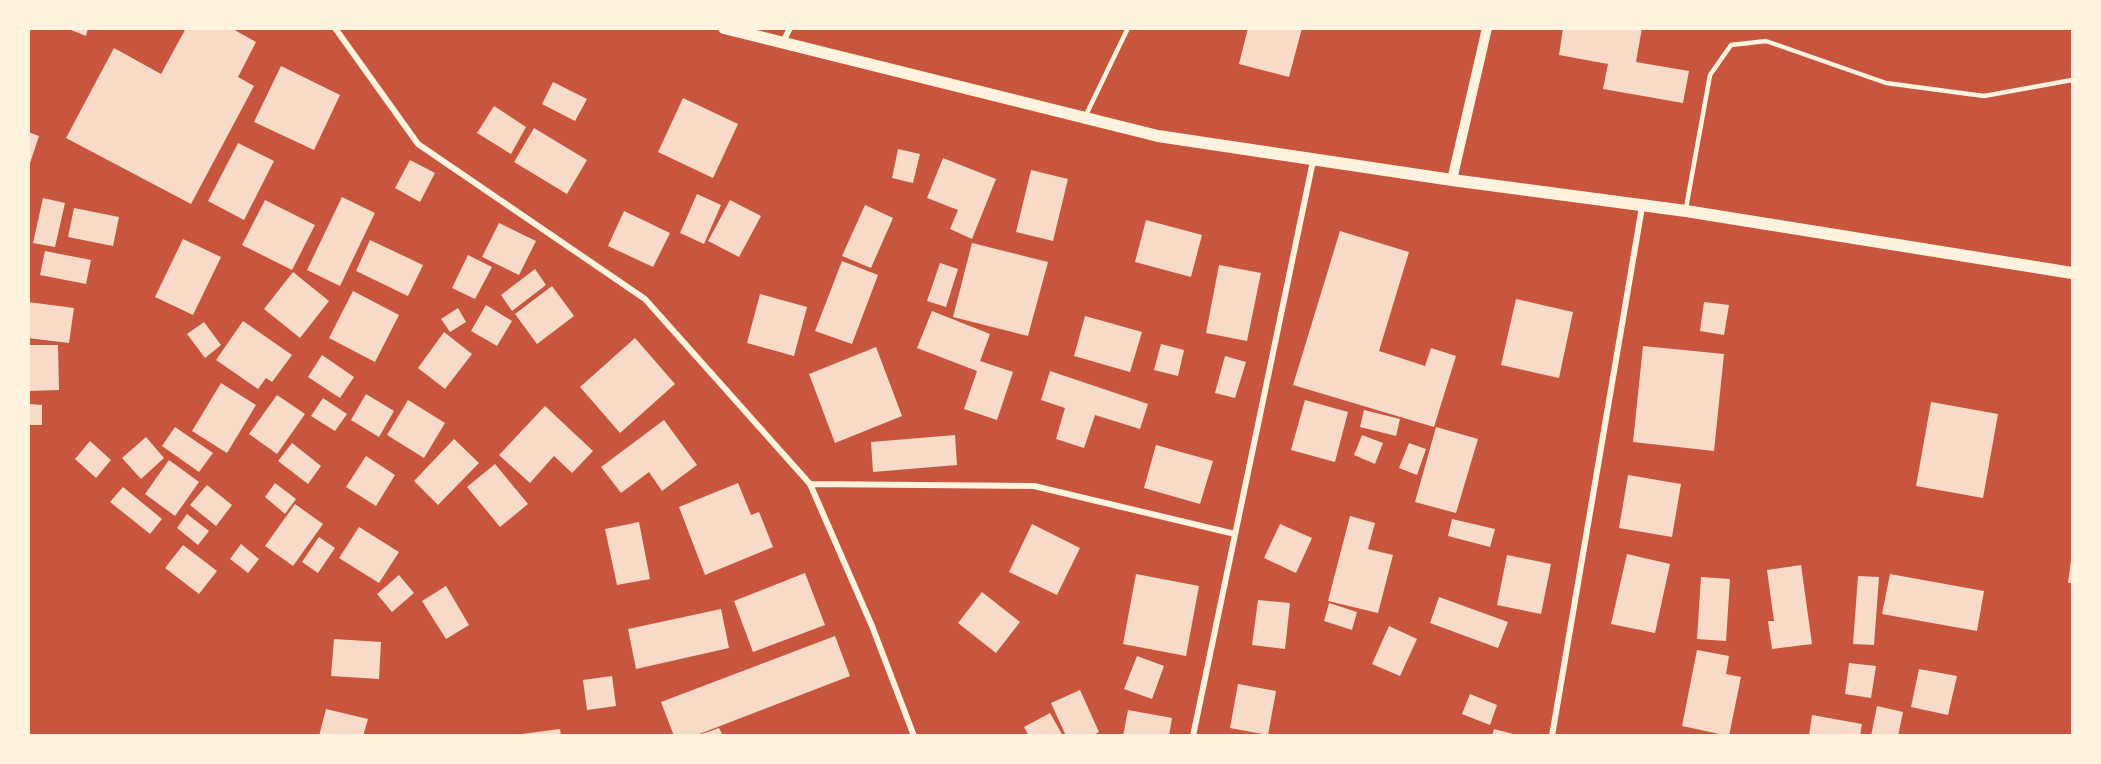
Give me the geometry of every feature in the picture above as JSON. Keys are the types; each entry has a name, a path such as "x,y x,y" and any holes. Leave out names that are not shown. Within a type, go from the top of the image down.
{"main road":[{"path":"724,28 1158,136 1642,207 1686,211 2073,273"}],"street":[{"path":"335,28 418,144 645,299 810,484 872,626 914,735"},
{"path":"782,44 790,28"},
{"path":"1452,180 1486,28"},
{"path":"1192,735 1313,160"},
{"path":"1552,735 1642,207"},
{"path":"810,484 1034,486 1235,534"}],"lane":[{"path":"1085,117 1128,28"},
{"path":"1686,211 1710,75 1731,45 1766,41 1886,83 1984,96 2073,80"}],"building":[{"path":"66,28 88,28 86,36"},
{"path":"186,28 231,28 256,42 238,77 254,86 191,204 66,138 114,48 161,74"},
{"path":"1248,28 1302,28 1289,77 1239,64"},
{"path":"1563,28 1642,28 1636,62 1689,71 1683,103 1603,89 1608,64 1559,55"},
{"path":"281,66 340,95 314,150 254,122"},
{"path":"553,82 587,99 575,121 542,104"},
{"path":"683,98 738,124 713,178 658,152"},
{"path":"494,106 526,127 511,154 477,133"},
{"path":"534,128 587,160 567,194 514,162"},
{"path":"28,132 39,136 29,166 28,166"},
{"path":"238,143 274,161 244,220 208,201"},
{"path":"898,149 920,154 913,183 892,178"},
{"path":"943,158 996,179 972,239 950,229 958,210 927,198"},
{"path":"410,160 435,173 420,202 395,188"},
{"path":"1031,170 1068,179 1053,241 1016,232"},
{"path":"697,194 721,205 704,244 680,233"},
{"path":"342,197 375,213 340,286 307,270"},
{"path":"43,198 65,203 55,247 33,243"},
{"path":"265,200 315,225 292,270 242,245"},
{"path":"730,200 761,216 739,257 708,241"},
{"path":"865,205 893,218 871,268 842,256"},
{"path":"74,208 119,217 113,246 68,237"},
{"path":"624,211 670,233 653,267 608,246"},
{"path":"1146,220 1202,235 1191,277 1135,262"},
{"path":"499,223 536,241 519,275 482,257"},
{"path":"1340,231 1409,252 1379,351 1425,366 1431,348 1456,356 1434,427 1293,385"},
{"path":"183,239 221,257 193,315 155,297"},
{"path":"370,240 423,265 408,296 356,271"},
{"path":"972,243 1048,262 1028,336 953,317"},
{"path":"45,251 91,260 86,284 40,275"},
{"path":"468,255 492,267 475,299 452,288"},
{"path":"842,261 878,275 852,344 815,331"},
{"path":"940,263 958,269 946,307 927,301"},
{"path":"1219,265 1261,273 1247,341 1206,333"},
{"path":"535,269 546,285 512,311 501,295"},
{"path":"293,272 329,301 300,338 264,309"},
{"path":"552,286 574,316 537,344 515,314"},
{"path":"353,291 399,315 375,362 329,338"},
{"path":"760,294 807,307 794,356 747,343"},
{"path":"1516,299 1573,312 1559,378 1501,365"},
{"path":"28,302 74,308 69,343 28,338"},
{"path":"1704,302 1729,305 1724,335 1700,331"},
{"path":"486,305 512,321 497,346 471,331"},
{"path":"458,308 466,322 450,332 441,319"},
{"path":"932,311 990,334 980,361 1013,372 997,420 964,409 977,371 917,348"},
{"path":"1085,316 1142,332 1130,372 1074,356"},
{"path":"243,321 292,355 272,382 266,378 258,389 216,360"},
{"path":"204,322 221,345 205,358 187,334"},
{"path":"444,332 472,354 445,389 418,368"},
{"path":"635,338 675,384 620,433 580,387"},
{"path":"1161,344 1184,350 1178,376 1154,370"},
{"path":"28,345 58,345 59,390 28,391"},
{"path":"1643,346 1724,354 1714,451 1633,442"},
{"path":"876,347 902,416 835,443 809,374"},
{"path":"322,355 354,377 340,398 308,377"},
{"path":"1225,356 1246,362 1235,398 1215,393"},
{"path":"1050,371 1148,404 1140,429 1095,415 1084,448 1056,439 1065,408 1041,400"},
{"path":"221,383 256,405 227,453 192,431"},
{"path":"366,394 394,411 379,437 351,420"},
{"path":"277,395 305,414 277,454 249,434"},
{"path":"323,398 347,414 335,431 311,416"},
{"path":"408,400 445,423 424,458 387,435"},
{"path":"1305,400 1348,412 1335,462 1291,450"},
{"path":"1931,402 1998,414 1983,498 1916,486"},
{"path":"28,404 42,405 42,425 28,425"},
{"path":"545,406 593,451 572,473 554,456 530,483 499,455"},
{"path":"1364,410 1400,419 1396,436 1360,427"},
{"path":"664,420 697,465 662,491 649,472 621,493 601,467"},
{"path":"175,427 213,453 199,472 162,446"},
{"path":"1436,427 1478,439 1456,513 1415,502"},
{"path":"955,435 957,465 873,472 871,442"},
{"path":"1362,435 1383,443 1375,464 1354,455"},
{"path":"146,437 164,458 141,479 122,458"},
{"path":"454,439 479,463 438,505 414,481"},
{"path":"90,441 111,460 96,478 75,459"},
{"path":"292,443 321,466 308,484 278,461"},
{"path":"1409,443 1426,449 1417,475 1399,468"},
{"path":"1156,445 1213,461 1200,504 1144,488"},
{"path":"366,456 395,475 376,506 346,487"},
{"path":"169,460 199,482 175,516 145,494"},
{"path":"495,464 528,504 500,527 467,487"},
{"path":"1628,475 1681,484 1672,537 1619,528"},
{"path":"275,483 296,499 285,514 265,497"},
{"path":"738,483 751,515 759,512 773,547 705,575 679,507"},
{"path":"207,485 232,505 216,526 190,505"},
{"path":"123,487 162,519 150,534 110,502"},
{"path":"295,504 323,524 293,566 265,546"},
{"path":"187,514 209,531 198,545 177,528"},
{"path":"1350,516 1375,523 1368,549 1393,555 1378,613 1328,601"},
{"path":"1452,519 1495,529 1490,547 1448,536"},
{"path":"639,522 650,579 617,585 605,529"},
{"path":"1032,524 1080,548 1057,595 1009,572"},
{"path":"1280,524 1312,538 1296,573 1264,558"},
{"path":"359,527 399,552 379,583 339,558"},
{"path":"319,537 335,548 318,573 302,562"},
{"path":"241,544 259,559 248,573 230,559"},
{"path":"183,545 217,571 199,594 165,568"},
{"path":"1627,554 1670,564 1655,633 1611,624"},
{"path":"1507,555 1551,564 1541,614 1497,605"},
{"path":"2071,560 2072,583 2068,583"},
{"path":"1801,565 1812,644 1772,649 1768,621 1774,621 1767,570"},
{"path":"805,573 825,625 753,652 734,601"},
{"path":"1136,574 1199,586 1186,656 1123,644"},
{"path":"1890,574 1984,591 1977,631 1882,614"},
{"path":"399,575 414,593 392,612 377,594"},
{"path":"1858,576 1879,577 1874,645 1853,644"},
{"path":"1701,577 1730,579 1726,641 1697,639"},
{"path":"446,586 469,625 446,639 422,601"},
{"path":"982,592 1020,622 996,653 958,623"},
{"path":"1439,597 1508,622 1498,648 1430,623"},
{"path":"1258,600 1290,603 1285,649 1252,645"},
{"path":"1329,603 1357,612 1352,630 1324,621"},
{"path":"721,609 729,648 636,669 628,629"},
{"path":"1389,626 1417,639 1400,676 1372,664"},
{"path":"835,636 850,676 694,736 674,736 661,702"},
{"path":"334,639 381,642 379,679 331,676"},
{"path":"1697,650 1729,656 1726,674 1741,677 1729,736 1682,726"},
{"path":"1137,656 1164,666 1152,699 1124,689"},
{"path":"1849,663 1876,666 1871,698 1845,694"},
{"path":"1919,669 1957,676 1948,715 1911,707"},
{"path":"612,676 616,706 587,710 583,680"},
{"path":"1238,684 1276,691 1268,735 1230,728"},
{"path":"1080,690 1099,732 1091,736 1066,736 1051,703"},
{"path":"1470,694 1497,705 1490,725 1462,714"},
{"path":"1877,706 1903,712 1898,736 1871,736"},
{"path":"326,709 368,719 363,736 319,736"},
{"path":"1128,710 1172,718 1169,736 1123,736"},
{"path":"1050,713 1063,736 1029,736 1024,727"},
{"path":"1812,715 1862,724 1860,736 1809,736"},
{"path":"719,728 723,736 699,736 699,735"},
{"path":"560,729 561,736 522,736 522,734"},
{"path":"1494,729 1517,735 1517,736 1492,736"}]}
